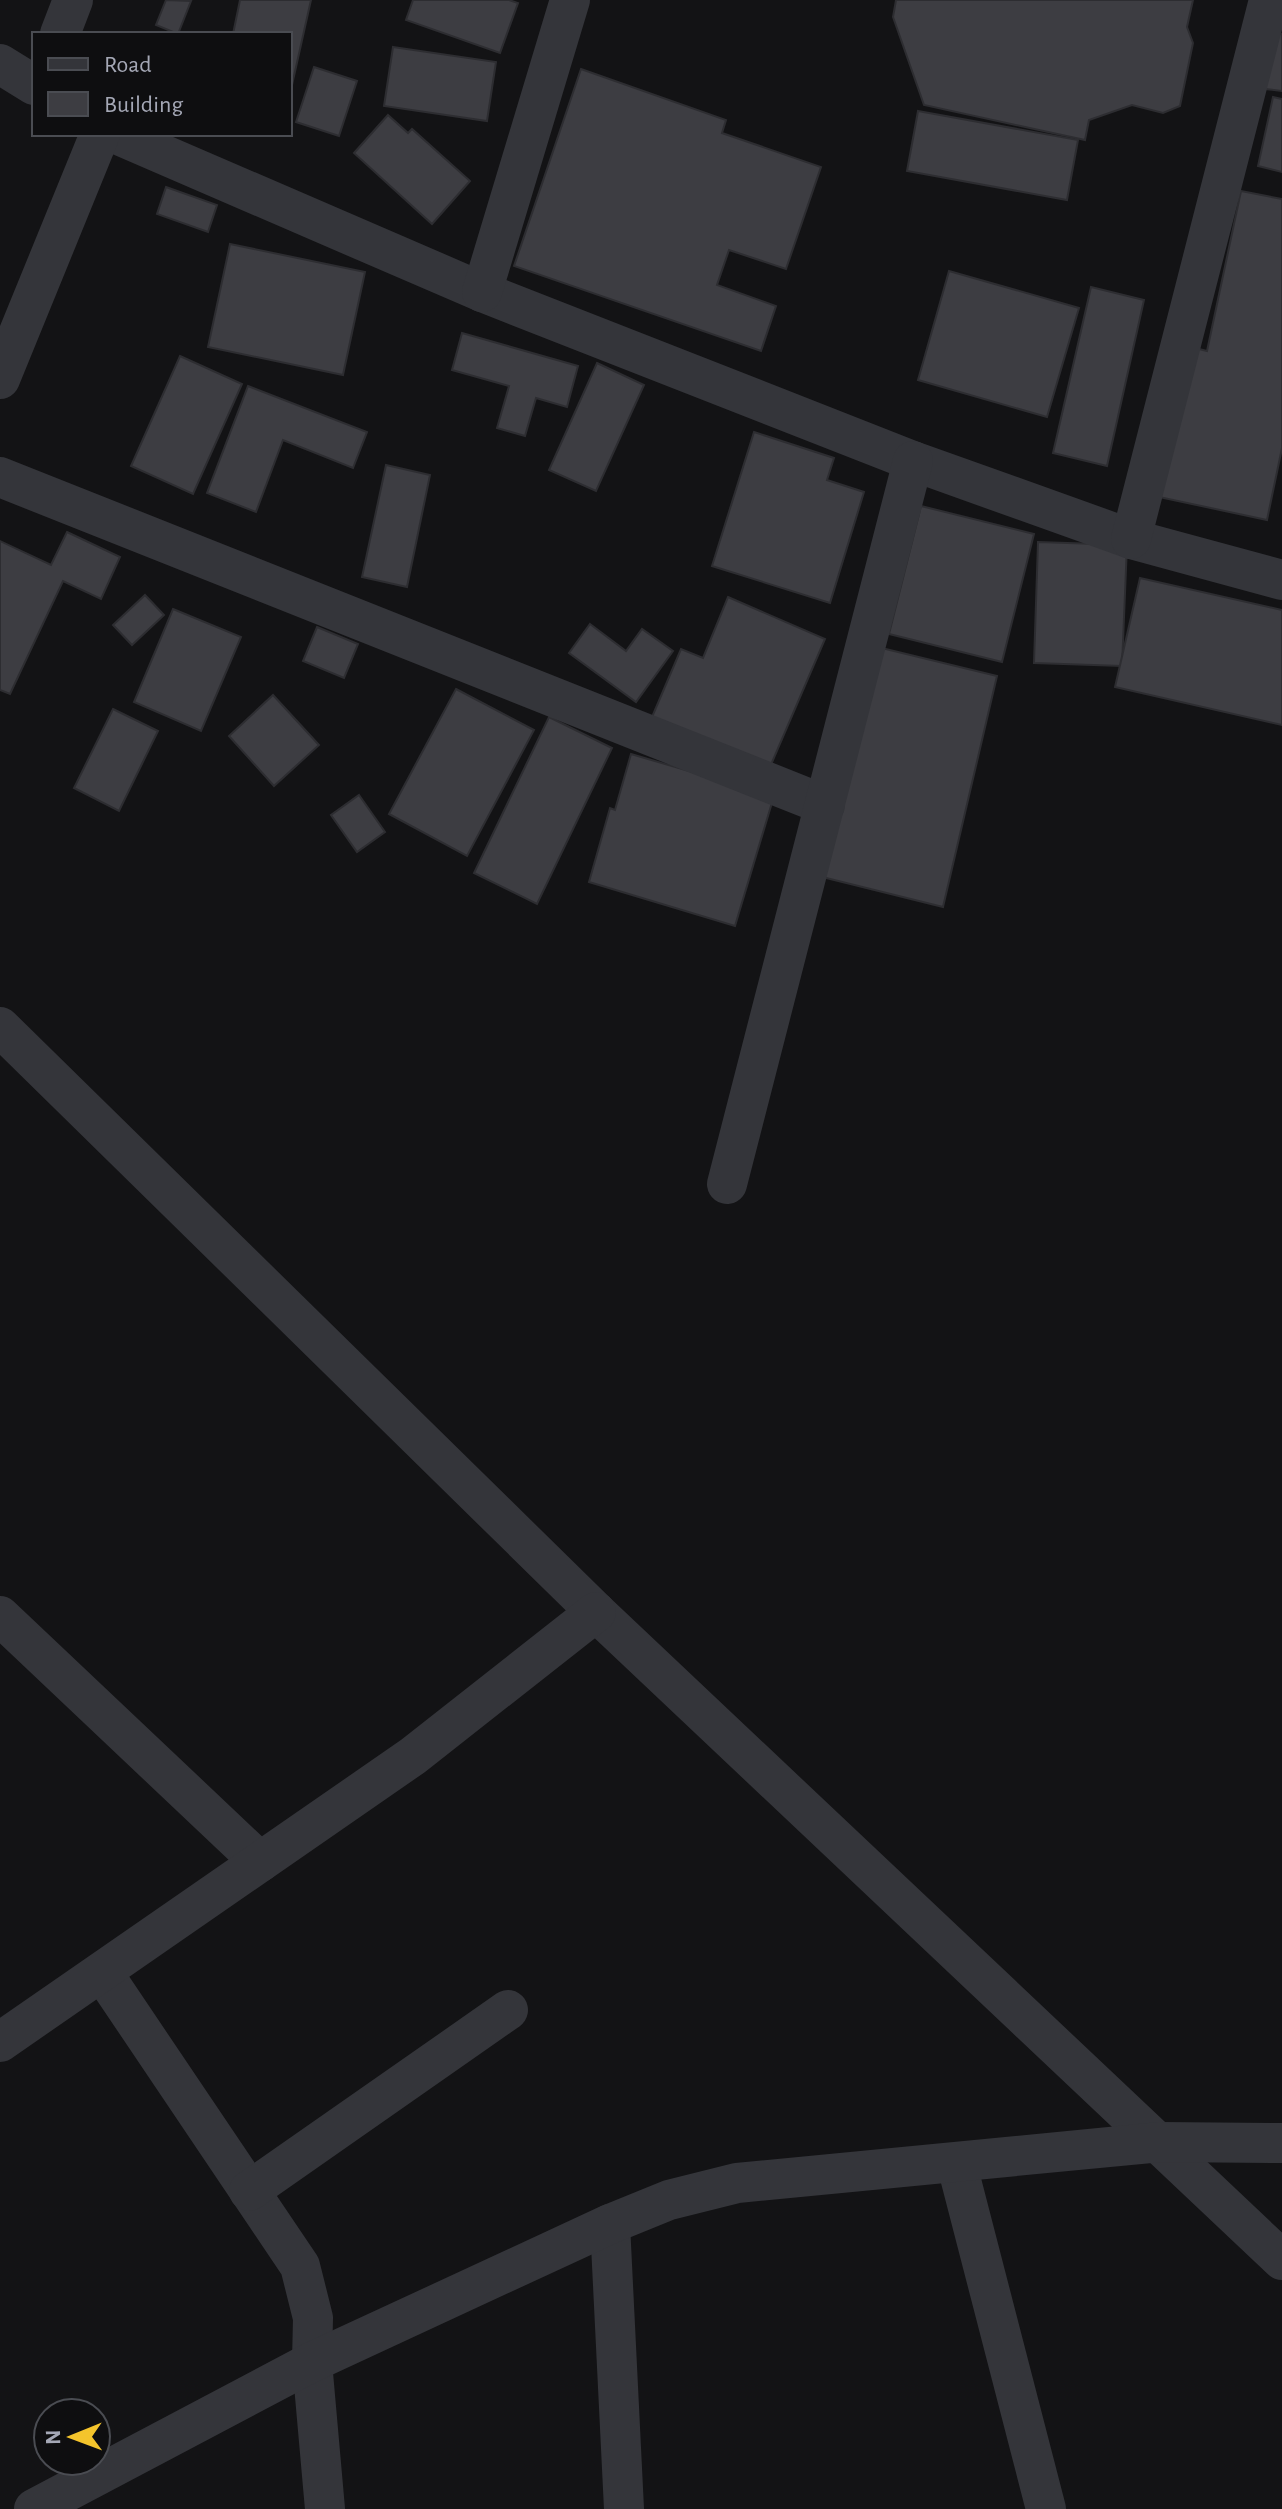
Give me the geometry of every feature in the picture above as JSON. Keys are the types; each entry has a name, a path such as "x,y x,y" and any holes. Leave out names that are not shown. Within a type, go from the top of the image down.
{"street":[{"path":"61,32 73,0"},
{"path":"482,292 570,0"},
{"path":"1131,539 1269,0"},
{"path":"0,64 32,84"},
{"path":"0,379 99,136"},
{"path":"121,136 482,292 913,461 1131,539 1282,580"},
{"path":"727,1184 913,461"},
{"path":"0,477 825,805"},
{"path":"0,1027 596,1612 1161,2142 1282,2260"},
{"path":"0,2042 413,1756 596,1612"},
{"path":"0,1616 260,1862"},
{"path":"102,1972 300,2266 313,2318 312,2362 325,2509"},
{"path":"249,2191 508,2010"},
{"path":"34,2509 312,2362 610,2224 669,2200 737,2183 957,2165 1161,2142 1282,2143"},
{"path":"957,2165 1046,2509"},
{"path":"610,2224 624,2509"}],"building":[{"path":"166,0 191,1 179,32 156,25"},
{"path":"240,0 311,0 292,85 292,32 233,32"},
{"path":"413,0 509,0 518,3 500,53 406,20"},
{"path":"896,0 1193,0 1187,27 1193,43 1180,106 1163,113 1132,105 1089,120 1085,140 924,105 893,17"},
{"path":"1272,33 1282,34 1282,91 1265,89"},
{"path":"393,47 496,62 487,121 384,106"},
{"path":"314,67 357,81 339,136 296,122"},
{"path":"581,69 726,120 722,133 821,167 786,269 729,250 717,285 776,306 761,351 514,266"},
{"path":"1273,97 1282,99 1282,172 1258,166"},
{"path":"918,111 1078,140 1067,200 907,171"},
{"path":"388,115 408,133 412,129 470,181 432,224 354,153"},
{"path":"166,187 217,205 208,232 157,214"},
{"path":"1241,191 1282,199 1282,448 1267,520 1159,497 1191,347 1207,351"},
{"path":"230,244 365,272 343,375 208,347"},
{"path":"949,271 1079,308 1047,417 918,380"},
{"path":"1091,287 1144,300 1107,466 1053,453"},
{"path":"462,333 578,366 567,407 536,398 525,436 497,428 509,386 452,370"},
{"path":"180,356 242,384 193,494 131,466"},
{"path":"597,363 644,385 596,491 549,470"},
{"path":"248,386 367,432 353,468 283,440 256,512 207,493"},
{"path":"754,432 834,458 827,480 864,492 830,603 712,566"},
{"path":"386,465 430,475 407,587 362,577"},
{"path":"921,506 1034,534 1002,662 889,634"},
{"path":"67,532 120,557 101,599 63,581 10,694 0,690 0,541 51,565"},
{"path":"1038,542 1127,545 1122,666 1034,663"},
{"path":"1140,578 1282,610 1282,725 1115,687"},
{"path":"145,595 164,615 132,645 113,625"},
{"path":"728,597 825,639 770,767 652,717 681,649 703,658"},
{"path":"173,609 241,637 201,731 134,702"},
{"path":"590,624 626,651 642,629 673,651 636,702 569,653"},
{"path":"317,627 358,644 344,678 303,661"},
{"path":"861,643 997,676 943,907 806,873"},
{"path":"456,689 534,730 467,856 389,814"},
{"path":"273,695 319,745 274,786 229,736"},
{"path":"113,709 158,731 119,811 74,788"},
{"path":"549,717 612,748 537,904 474,873"},
{"path":"631,754 774,796 735,926 589,882 610,808 615,810"},
{"path":"359,795 385,832 357,852 331,815"}]}
